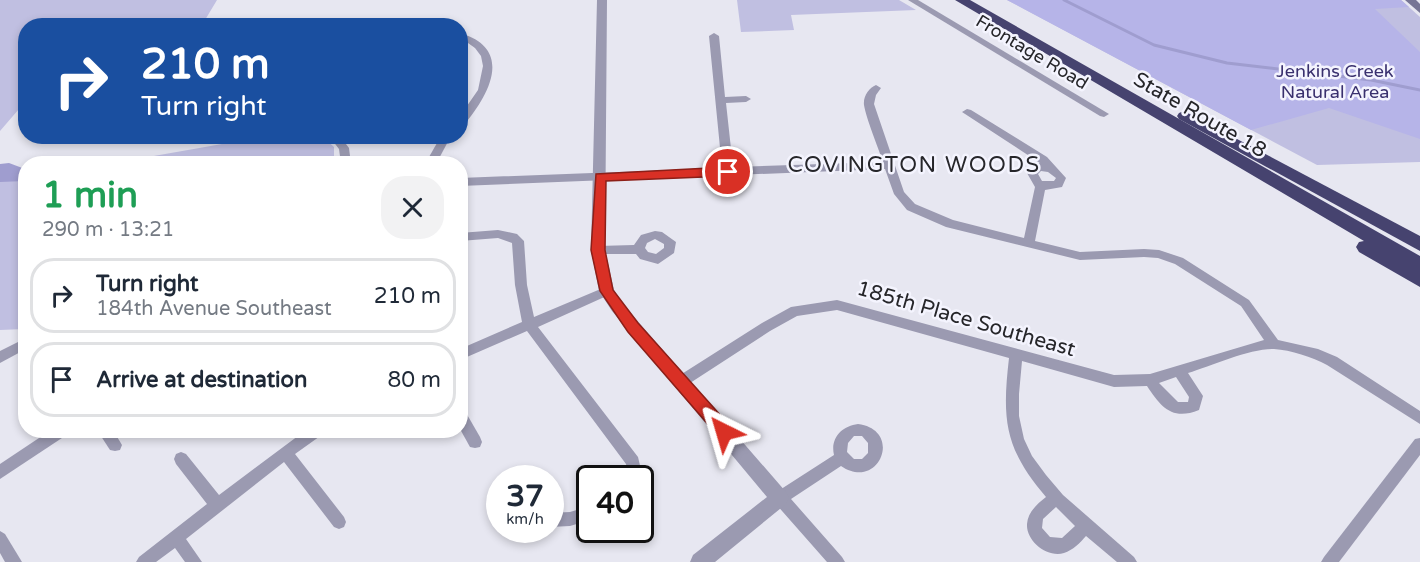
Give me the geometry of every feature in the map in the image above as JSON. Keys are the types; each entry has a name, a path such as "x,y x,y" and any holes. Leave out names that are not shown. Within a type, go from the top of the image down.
{"highway":[{"name":"State Route 18","path":"962,0 1420,264"},
{"name":"State Route 18","path":"974,0 1311,185 1420,242"},
{"path":"1094,77 1420,280"}],"main road":[{"path":"1410,0 1420,10"}],"street":[{"path":"602,0 598,250 607,291 633,327 837,562"},
{"name":"Frontage Road","path":"912,0 1104,114"},
{"path":"714,36 728,172"},
{"path":"468,39 480,45 485,51 489,70 478,102 468,114"},
{"path":"876,88 871,94 869,104 899,194 911,207 950,224 1080,256 1144,253 1159,254 1179,261 1245,303 1274,344 1318,354 1332,361 1420,418"},
{"path":"721,100 746,99"},
{"path":"967,112 1043,160 1053,170 1061,178 1058,184 1051,187 1041,185 1034,180 1033,171 1043,167 1053,170"},
{"path":"468,182 888,165"},
{"path":"1029,242 1041,185"},
{"path":"468,237 512,237 519,245 521,285 529,324 633,465"},
{"path":"598,250 639,249"},
{"path":"468,351 607,291"},
{"name":"185th Place Southeast","path":"682,381 795,311 837,305 858,309 1016,356 1114,381 1150,380 1257,346 1274,344"},
{"path":"0,358 18,347"},
{"path":"1016,356 1012,399 1014,429 1019,445 1035,473 1057,497 1128,562"},
{"path":"1150,380 1168,404 1182,410 1189,409 1194,406 1196,396 1179,371"},
{"path":"468,430 475,442"},
{"path":"0,472 51,438"},
{"path":"110,438 115,445"},
{"path":"144,562 307,438"},
{"path":"1329,562 1420,444"},
{"path":"285,453 339,522"},
{"path":"700,562 780,498 843,457"},
{"path":"181,459 217,505"},
{"path":"1057,497 1035,519 1034,526 1041,539 1055,546 1062,546 1087,524"},
{"path":"176,537 194,562"},
{"path":"0,539 14,562"}],"green space":[{"path":"0,0 217,0 206,18 18,18 18,110 0,131"},
{"path":"737,0 899,0 916,10 791,15 794,30 741,32"},
{"name":"Jenkins Creek Natural Area","path":"1007,0 1401,0 1420,17 1420,162 1317,165"},
{"name":"Jenkins Creek Natural Area","path":"1007,0 1401,0 1409,7 1375,9 1420,52 1420,139 1329,108 1251,130"},
{"path":"222,144 331,144 334,147 334,156 154,156"},
{"path":"18,174 18,329 0,330 0,175"}],"shaded area":[{"path":"9,163 18,166 18,181 0,182 0,164"}],"waterway":[{"path":"1064,0 1154,45 1227,63 1371,80 1420,90"}],"district":[{"name":"COVINGTON WOODS","path":"914,165"}],"route":[{"path":"724,432 617,306 607,291 598,250 600,177 728,172"}]}
